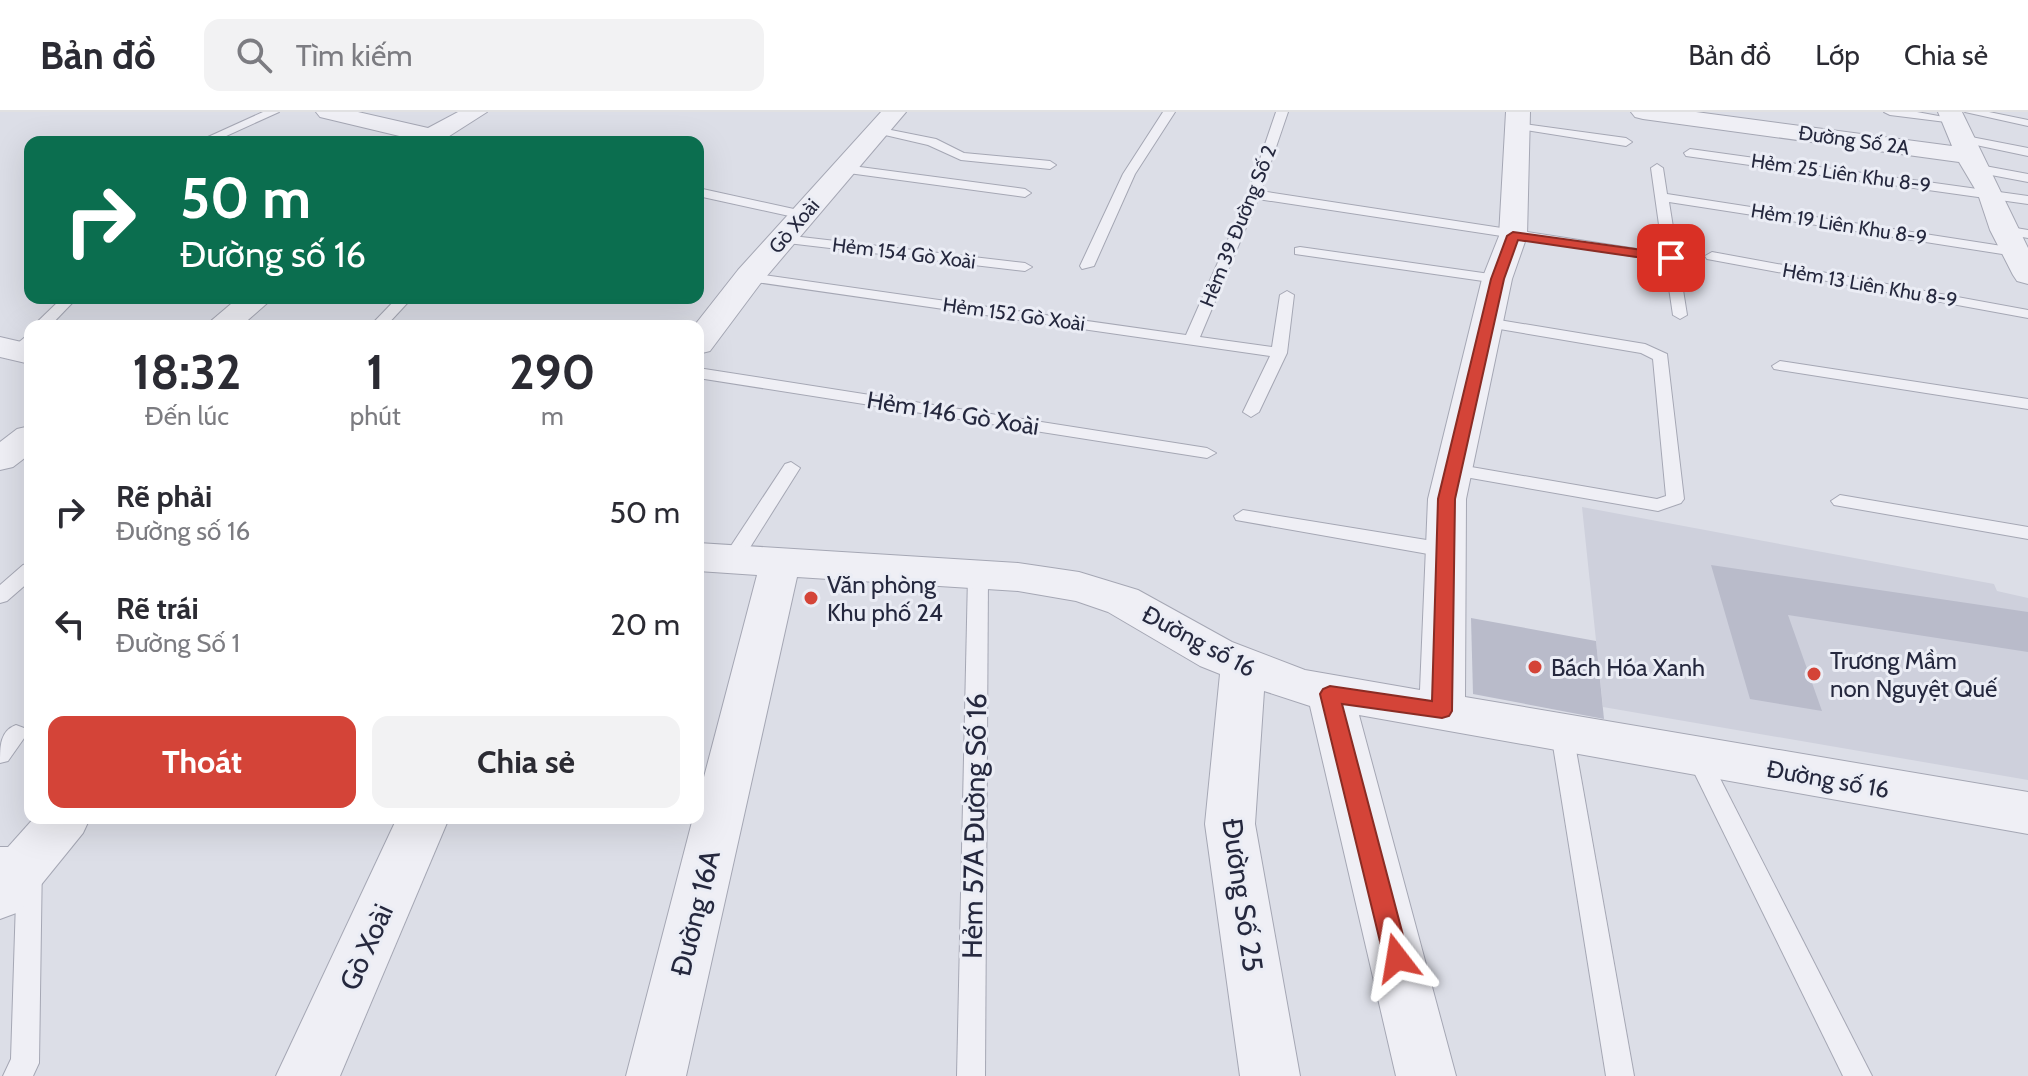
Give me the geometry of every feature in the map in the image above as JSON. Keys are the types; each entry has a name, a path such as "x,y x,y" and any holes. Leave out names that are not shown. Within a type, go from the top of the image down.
{"street":[{"path":"328,112 415,136"},
{"path":"431,136 475,112"},
{"name":"Đường Số 2A","path":"1643,112 1963,135"},
{"path":"1442,711 1447,499 1497,279 1513,236 1518,119"},
{"name":"Gò Xoài","path":"704,336 749,277 885,121"},
{"path":"1963,135 2019,248"},
{"path":"229,320 250,304"},
{"name":"Đường số 16","path":"737,560 1060,583 1098,592 1147,612 1216,654 1270,678 1330,694 2028,813"},
{"name":"Đường 16A","path":"704,770 737,560"},
{"name":"Đường Số 25","path":"1243,666 1230,824 1270,1076"},
{"path":"1330,694 1426,1076"},
{"path":"10,870 59,824"},
{"name":"Gò Xoài","path":"308,1076 420,824"},
{"name":"Đường 16A","path":"656,1076 696,824"}],"lane":[{"path":"217,136 273,112"},
{"path":"1087,266 1129,174 1169,112"},
{"name":"Hẻm 39 Đường Số 2","path":"1192,339 1254,194 1282,112"},
{"path":"1890,112 2028,152"},
{"path":"1518,119 1626,142"},
{"path":"885,121 961,156 1050,165"},
{"path":"1963,135 2028,123"},
{"path":"1963,135 2028,178"},
{"name":"Hẻm 25 Liên Khu 8-9","path":"1690,153 2028,200"},
{"path":"1657,168 1664,197 1680,315"},
{"path":"845,169 1025,193"},
{"path":"704,193 803,215"},
{"path":"1254,194 1671,258"},
{"name":"Hẻm 19 Liên Khu 8-9","path":"1664,197 2019,248"},
{"name":"Hẻm 154 Gò Xoài","path":"784,239 1025,267"},
{"path":"1300,251 1497,279"},
{"name":"Hẻm 13 Liên Khu 8-9","path":"1712,256 2028,314"},
{"name":"Hẻm 152 Gò Xoài","path":"749,277 1279,353"},
{"path":"1251,412 1279,353 1287,295"},
{"path":"47,320 64,304"},
{"path":"384,320 399,304"},
{"path":"1454,470 1658,505 1675,499 1661,357 1645,349 1487,323"},
{"path":"1780,366 2028,404"},
{"name":"Hẻm 146 Gò Xoài","path":"704,374 1207,453"},
{"path":"737,560 791,468"},
{"path":"1840,501 2028,533"},
{"path":"1243,516 1445,550"},
{"path":"0,596 24,575"},
{"name":"Hẻm 57A Đường Số 16","path":"971,1076 978,576"},
{"path":"1562,733 1620,1076"},
{"path":"0,754 16,734"},
{"path":"1697,756 1858,1076"},
{"path":"10,870 25,1063 17,1076"}],"shaded area":[{"name":"Trương Mầm non Nguyệt Quế","path":"1582,507 1994,584 1997,591 2028,598 2028,780 1603,707"}],"building":[{"path":"1711,565 2028,612 2028,652 1788,615 1822,711 1750,699"},
{"name":"Bách Hóa Xanh","path":"1471,618 1596,641 1604,719 1473,694"}],"place":[{"name":"Văn phòng Khu phố 24","path":"811,598"},
{"name":"Bách Hóa Xanh","path":"1535,667"},
{"name":"Trương Mầm non Nguyệt Quế","path":"1814,674"}],"route":[{"path":"1397,958 1330,694 1442,711 1447,499 1497,279 1513,236 1671,258"}]}
